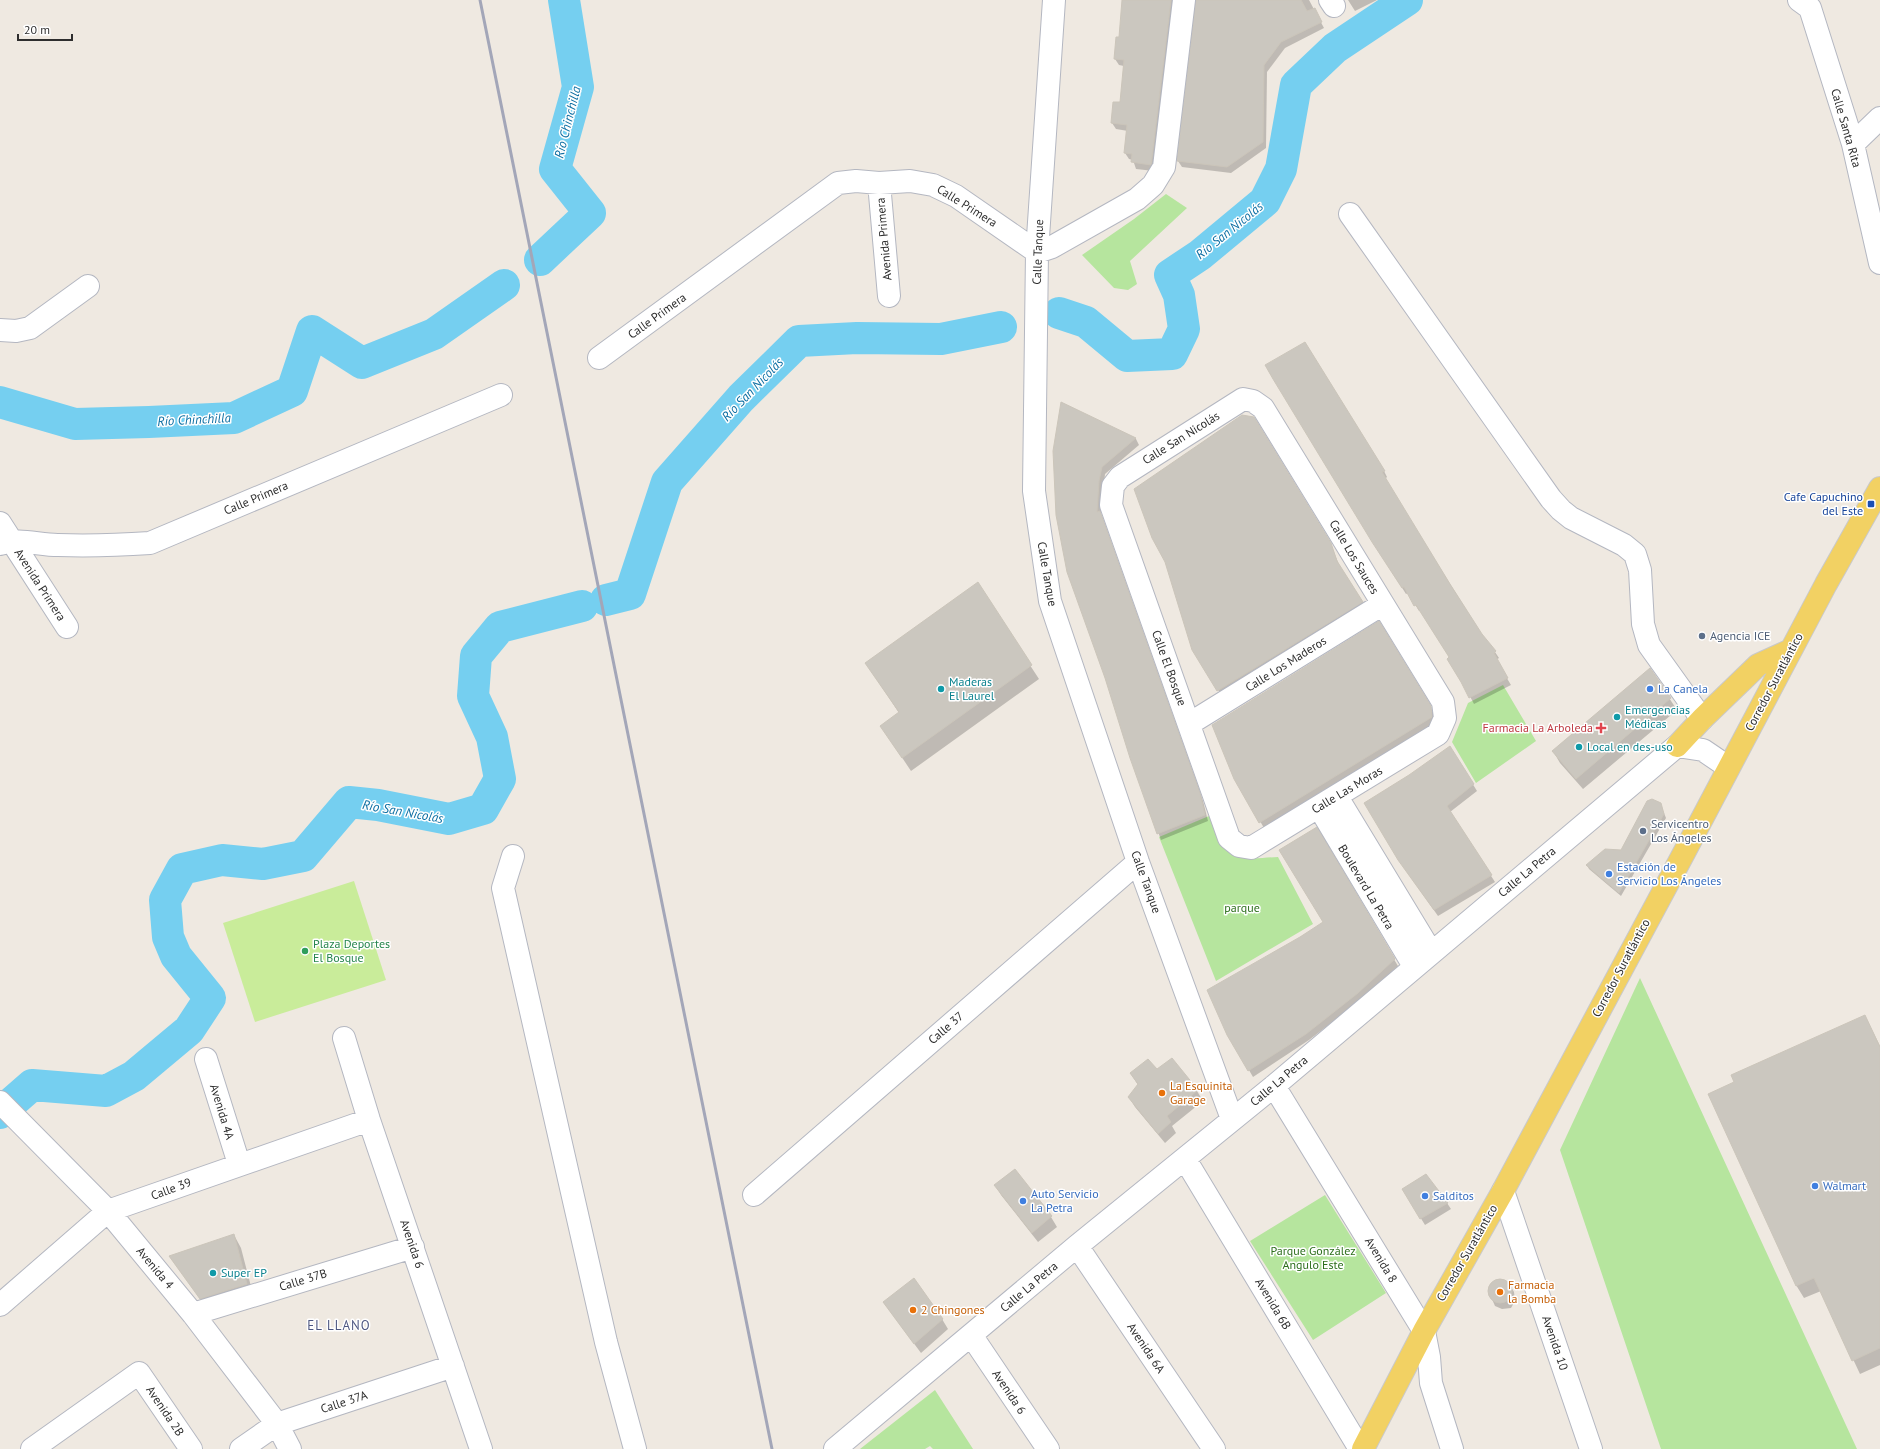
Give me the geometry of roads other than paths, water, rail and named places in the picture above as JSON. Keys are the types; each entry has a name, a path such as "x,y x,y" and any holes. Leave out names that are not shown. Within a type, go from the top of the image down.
{"main road":[{"name":"Corredor Suratlántico","path":"1361,1449 1424,1331 1503,1191 1685,851 1728,767 1880,488"},
{"path":"1677,746 1702,719 1758,665 1791,650"}],"street":[{"name":"Calle Tanque","path":"1054,0 1037,252 1034,491 1050,601 1138,862 1232,1120"},
{"path":"1037,252 1052,247 1137,199 1153,185 1164,167 1184,0"},
{"name":"Calle Santa Rita","path":"1799,0 1810,8 1852,144 1880,263"},
{"path":"1852,144 1880,118"},
{"name":"Calle Primera","path":"600,358 838,183 856,181 879,183 910,181 933,185 956,196 1037,252"},
{"name":"Avenida Primera","path":"879,183 889,296"},
{"path":"1350,214 1560,510 1571,518 1624,545 1634,554 1640,570 1643,624 1649,645 1702,719"},
{"path":"0,330 16,331 30,328 88,286"},
{"name":"Calle Primera","path":"4,536 56,545 112,546 150,543 502,395"},
{"name":"Calle San Nicolás","path":"1113,486 1120,477 1242,399 1253,401"},
{"name":"Calle Los Sauces","path":"1253,401 1263,408 1443,702 1445,718"},
{"name":"Calle El Bosque","path":"1113,486 1111,505 1229,838 1239,846"},
{"name":"Avenida Primera","path":"4,536 67,627"},
{"name":"Calle Los Maderos","path":"1189,724 1383,604"},
{"name":"Calle Las Moras","path":"1239,846 1251,848 1438,734 1445,718"},
{"path":"1677,746 1703,750 1728,767"},
{"name":"Calle La Petra","path":"835,1449 1077,1246 1274,1086 1414,966 1677,746"},
{"name":"Boulevard La Petra","path":"1328,802 1431,952"},
{"name":"Boulevard La Petra","path":"1328,802 1414,966"},
{"path":"513,856 503,888 606,1342 635,1449"},
{"name":"Calle 37","path":"754,1195 1138,862"},
{"name":"Avenida 6","path":"344,1038 370,1120 481,1449"},
{"name":"Avenida 4A","path":"206,1059 239,1164"},
{"name":"Avenida 8","path":"1274,1086 1424,1331 1429,1357 1431,1383 1452,1449"},
{"name":"Avenida 4","path":"0,1102 108,1211 193,1314 277,1424 290,1449"},
{"name":"Calle 39","path":"0,1305 108,1211 239,1164 370,1120"},
{"name":"Avenida 6B","path":"1185,1159 1361,1449"},
{"name":"Avenida 10","path":"1503,1191 1591,1449"},
{"name":"Avenida 6A","path":"1077,1246 1214,1449"},
{"name":"Calle 37B","path":"193,1314 413,1247"},
{"name":"Avenida 6","path":"971,1335 1048,1449"},
{"name":"Calle 37A","path":"241,1449 277,1424 453,1366"},
{"name":"Avenida 2B","path":"32,1449 138,1373 191,1449"}],"waterway":[{"name":"Río Chinchilla","path":"540,260 590,213 555,169 578,87 564,0"},
{"name":"Río San Nicolás","path":"1059,313 1086,322 1127,356 1172,354 1184,329 1179,295 1170,275 1200,255 1265,201 1281,169 1296,85 1335,48 1407,0"},
{"name":"Río Chinchilla","path":"0,402 75,424 234,418 292,391 312,331 362,363 434,334 504,285"},
{"name":"Río San Nicolás","path":"606,600 630,594 667,482 741,398 799,341 857,338 941,339 1001,327"},
{"name":"Río San Nicolás","path":"0,1113 32,1085 106,1091 134,1076 189,1030 210,998 176,956 168,937 165,900 182,869 222,860 263,864 303,856 349,802 378,805 449,819 483,809 500,779 492,737 473,696 476,656 500,627 582,606"}],"railway":[{"path":"480,0 772,1449"}],"place":[{"name":"Cafe Capuchino del Este","path":"1871,504"},
{"name":"Agencia ICE","path":"1702,636"},
{"name":"Maderas El Laurel","path":"941,689"},
{"name":"La Canela","path":"1650,689"},
{"name":"Emergencias Médicas","path":"1617,717"},
{"name":"Farmacia La Arboleda","path":"1601,728"},
{"name":"Local en des-uso","path":"1579,747"},
{"name":"Servicentro Los Ángeles","path":"1643,831"},
{"name":"Estación de Servicio Los Ángeles","path":"1609,874"},
{"name":"Plaza Deportes El Bosque","path":"305,951"},
{"name":"La Esquinita Garage","path":"1162,1093"},
{"name":"Walmart","path":"1815,1186"},
{"name":"Salditos","path":"1425,1196"},
{"name":"Auto Servicio La Petra","path":"1023,1201"},
{"name":"Super EP","path":"213,1273"},
{"name":"Farmacia la Bomba","path":"1500,1292"},
{"name":"2 Chingones","path":"913,1310"}],"district":[{"name":"EL LLANO","path":"339,1325"}],"park label":[{"name":"parque","path":"1242,908"},
{"name":"Parque González Angulo Este","path":"1313,1258"}]}
